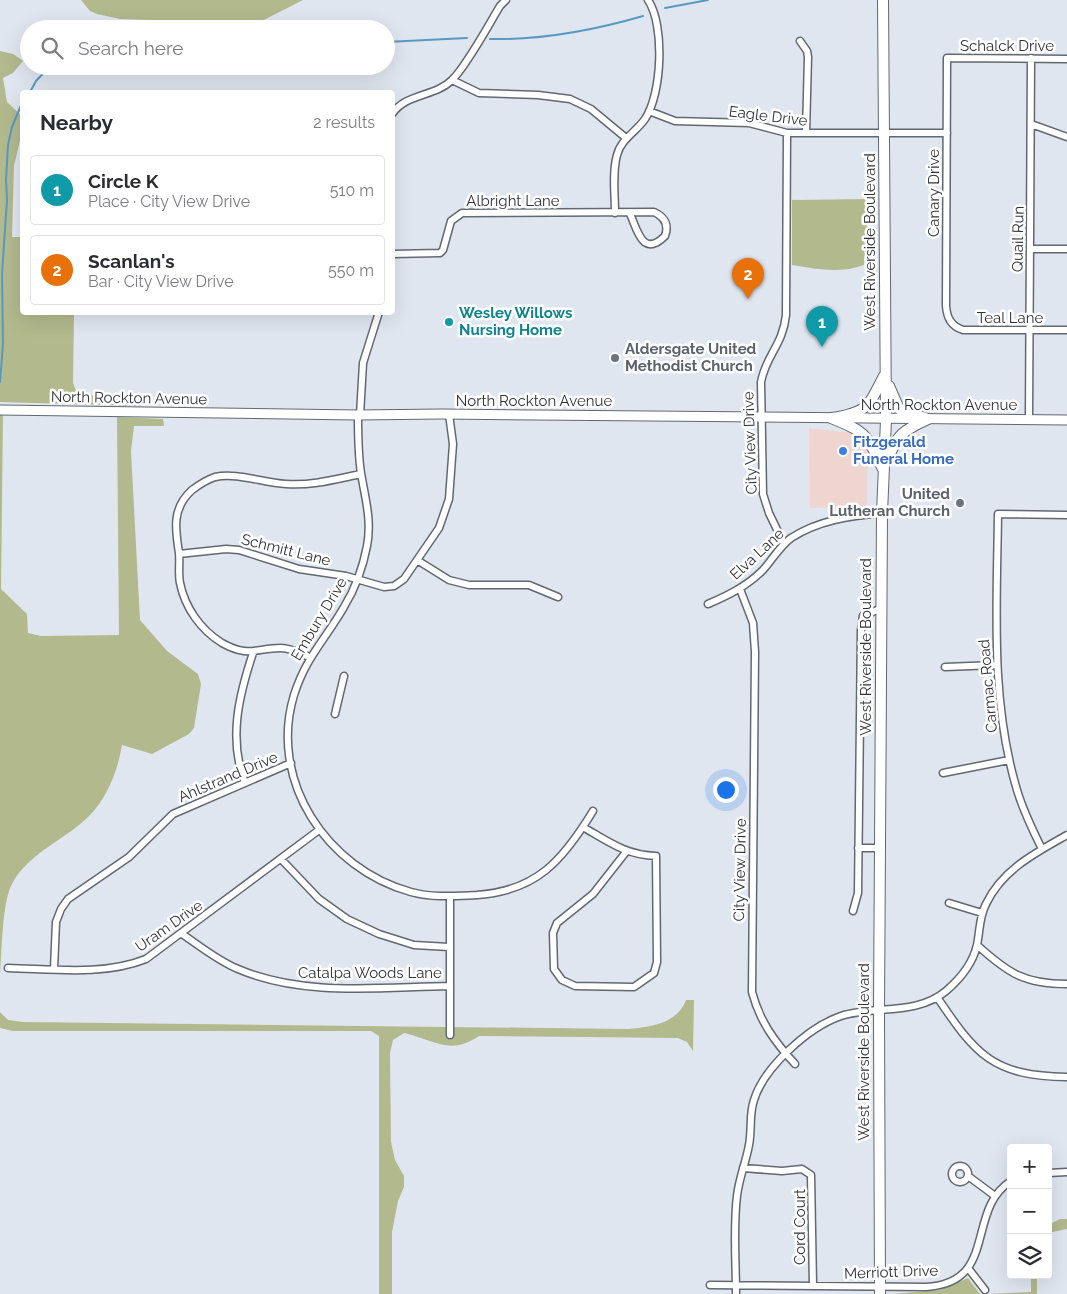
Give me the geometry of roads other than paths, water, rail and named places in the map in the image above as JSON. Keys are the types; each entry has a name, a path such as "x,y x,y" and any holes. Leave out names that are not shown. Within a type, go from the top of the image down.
{"main road":[{"name":"West Riverside Boulevard","path":"880,1290 879,1010 882,513 886,420 883,0"},
{"path":"831,418 853,414 865,408 885,372"},
{"path":"885,372 890,392 899,409 928,420"},
{"path":"831,418 864,433 873,445 884,470"},
{"path":"884,470 897,437 904,430 928,420"}],"street":[{"path":"395,111 410,99 440,89 452,80 500,6 506,0"},
{"path":"615,213 615,164 620,146 637,128 649,111 657,86 658,27 656,16 648,0"},
{"path":"800,41 807,51 808,57 806,133"},
{"name":"Schalck Drive","path":"947,58 1067,59"},
{"name":"Canary Drive","path":"947,58 946,311 949,320 954,325"},
{"name":"Quail Run","path":"1029,420 1031,58"},
{"path":"452,80 479,93 538,95 570,99 591,109 626,138"},
{"name":"Eagle Drive","path":"649,111 675,121 748,123 787,133 947,134"},
{"path":"1031,124 1067,137"},
{"name":"City View Drive","path":"784,544 762,494 761,382 763,370 782,336 786,315 787,133"},
{"name":"Albright Lane","path":"395,254 440,253 443,250 451,221 462,213 630,214 654,212 660,214 667,224 665,236 650,244 644,242 640,238 630,214"},
{"path":"1030,249 1067,249"},
{"name":"Embury Drive","path":"378,315 363,363 359,415 361,474 366,493 369,518 367,545 357,581 344,607 310,657 302,674 290,714 289,754 300,797 319,830 333,848 347,859 382,880 412,892 450,897 502,892 526,884 561,859 593,811"},
{"name":"Teal Lane","path":"954,325 965,330 1067,330"},
{"name":"North Rockton Avenue","path":"0,410 359,415 762,416 886,420 1067,420"},
{"path":"449,414 453,444 449,499 439,528 417,560 449,580 469,585 529,585 558,597"},
{"path":"310,657 292,649 280,648 253,653 234,648 221,642 199,625 186,602 180,584 179,554 175,527 180,502 204,481 226,476 286,484 311,484 361,474"},
{"name":"Elva Lane","path":"708,604 740,589 762,570 784,544 811,527 828,521 882,513"},
{"name":"Carmac Road","path":"1042,849 1025,814 1009,760 1002,716 996,665 998,514 1067,515"},
{"name":"Schmitt Lane","path":"179,554 226,549 239,550 299,569 346,576 357,581 384,587 394,586 404,579 417,560"},
{"name":"City View Drive","path":"740,589 753,624 755,652 752,992 761,1019 771,1036 795,1064"},
{"path":"853,911 858,893 861,624 865,614 882,608"},
{"path":"245,783 239,768 236,734 238,706 253,653"},
{"path":"945,667 996,665"},
{"path":"335,714 344,676"},
{"path":"944,774 1009,760"},
{"name":"Ahlstrand Drive","path":"54,969 56,922 61,909 68,899 129,858 173,814 291,763"},
{"path":"583,827 626,852 637,855 656,856 657,962 654,973 634,988 575,986 562,980 554,969 553,933 557,923 593,894 626,852"},
{"name":"Uram Drive","path":"8,968 99,970 132,965 146,959 319,830"},
{"path":"736,1294 736,1204 749,1145 752,1105 756,1092 768,1071 817,1027 830,1020 856,1012 915,1006 937,997 956,982 966,969 977,945 982,913 994,889 1005,875 1042,849 1067,835"},
{"path":"858,848 880,848"},
{"path":"281,859 318,899 347,919 379,934 414,945 450,947"},
{"path":"450,897 450,1035"},
{"path":"949,903 982,913"},
{"name":"Catalpa Woods Lane","path":"182,934 236,968 287,985 337,988 450,986"},
{"path":"977,945 1015,975 1037,982 1067,984"},
{"path":"937,997 963,1036 986,1057 999,1065 1026,1074 1067,1077"},
{"name":"Cord Court","path":"743,1168 782,1171 805,1170 812,1181 813,1285"},
{"path":"1052,1173 1067,1172"},
{"path":"968,1176 994,1196"},
{"name":"Merriott Drive","path":"710,1285 813,1285 880,1290 937,1286 954,1280 968,1268 978,1251 986,1213 994,1196 1007,1185"},
{"path":"968,1268 985,1290"}],"waterway":[{"path":"665,8 708,0"},
{"path":"490,39 548,36 606,26 643,16"},
{"path":"395,42 467,38"},
{"path":"31,90 42,75"},
{"path":"0,382 3,344 2,274 7,200 8,145 12,127 20,108"}],"place":[{"name":"Scanlan's","path":"748,299"},
{"name":"Wesley Willows Nursing Home","path":"449,322"},
{"name":"Circle K","path":"822,347"},
{"name":"Aldersgate United Methodist Church","path":"615,358"},
{"name":"Fitzgerald Funeral Home","path":"843,451"},
{"name":"United Lutheran Church","path":"960,503"}]}
